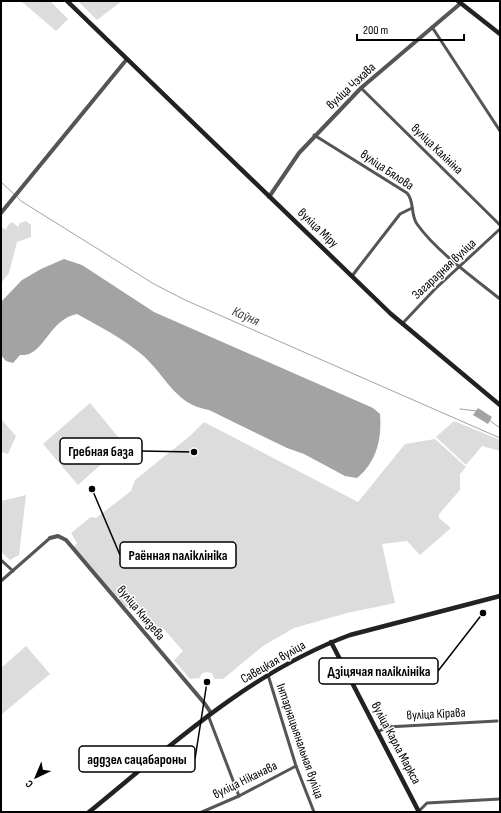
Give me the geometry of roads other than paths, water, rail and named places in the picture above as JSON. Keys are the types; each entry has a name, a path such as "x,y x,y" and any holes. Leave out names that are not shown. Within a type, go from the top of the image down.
{"main road":[{"name":"вуліца Міру","path":"67,1 402,324 500,406"},
{"path":"459,2 500,34"},
{"name":"Савецкая вуліца","path":"89,812 210,714 268,676 331,642 447,609 500,596"},
{"name":"вуліца Карла Маркса","path":"331,642 419,812"}],"street":[{"name":"вуліца Чэхава","path":"269,197 299,153 314,135 361,88 459,2"},
{"path":"432,27 500,131"},
{"path":"1,213 127,59"},
{"name":"вуліца Калініна","path":"361,88 500,225"},
{"name":"вуліца Бялова","path":"314,135 407,193 412,198 414,219 417,225 432,241 460,266 500,299"},
{"path":"352,276 400,214 412,208"},
{"name":"Загарадная вуліца","path":"402,324 435,289 500,229"},
{"name":"вуліца Князева","path":"50,538 58,536 66,540 185,680 210,714"},
{"path":"1,581 50,538"},
{"path":"1,560 13,571"},
{"name":"Інтэрнацыянальная вуліца","path":"268,676 296,766 314,812"},
{"path":"210,714 239,796"},
{"name":"вуліца Кірава","path":"378,732 387,727 497,721"},
{"name":"вуліца Ніканава","path":"202,812 239,796 296,766"},
{"path":"419,812 427,803 500,799"}],"waterway":[{"name":"Каўня","path":"1,182 14,194"},
{"name":"Каўня","path":"16,196 21,201 154,284 185,300 500,438"},
{"path":"460,409 477,411"},
{"path":"489,420 500,428"}],"place":[{"name":"Гребная база","path":"194,452"},
{"name":"Раённая паліклініка","path":"92,489"},
{"name":"Дзіцячая паліклініка","path":"483,613"},
{"name":"аддзел сацабароны","path":"207,682"}]}
